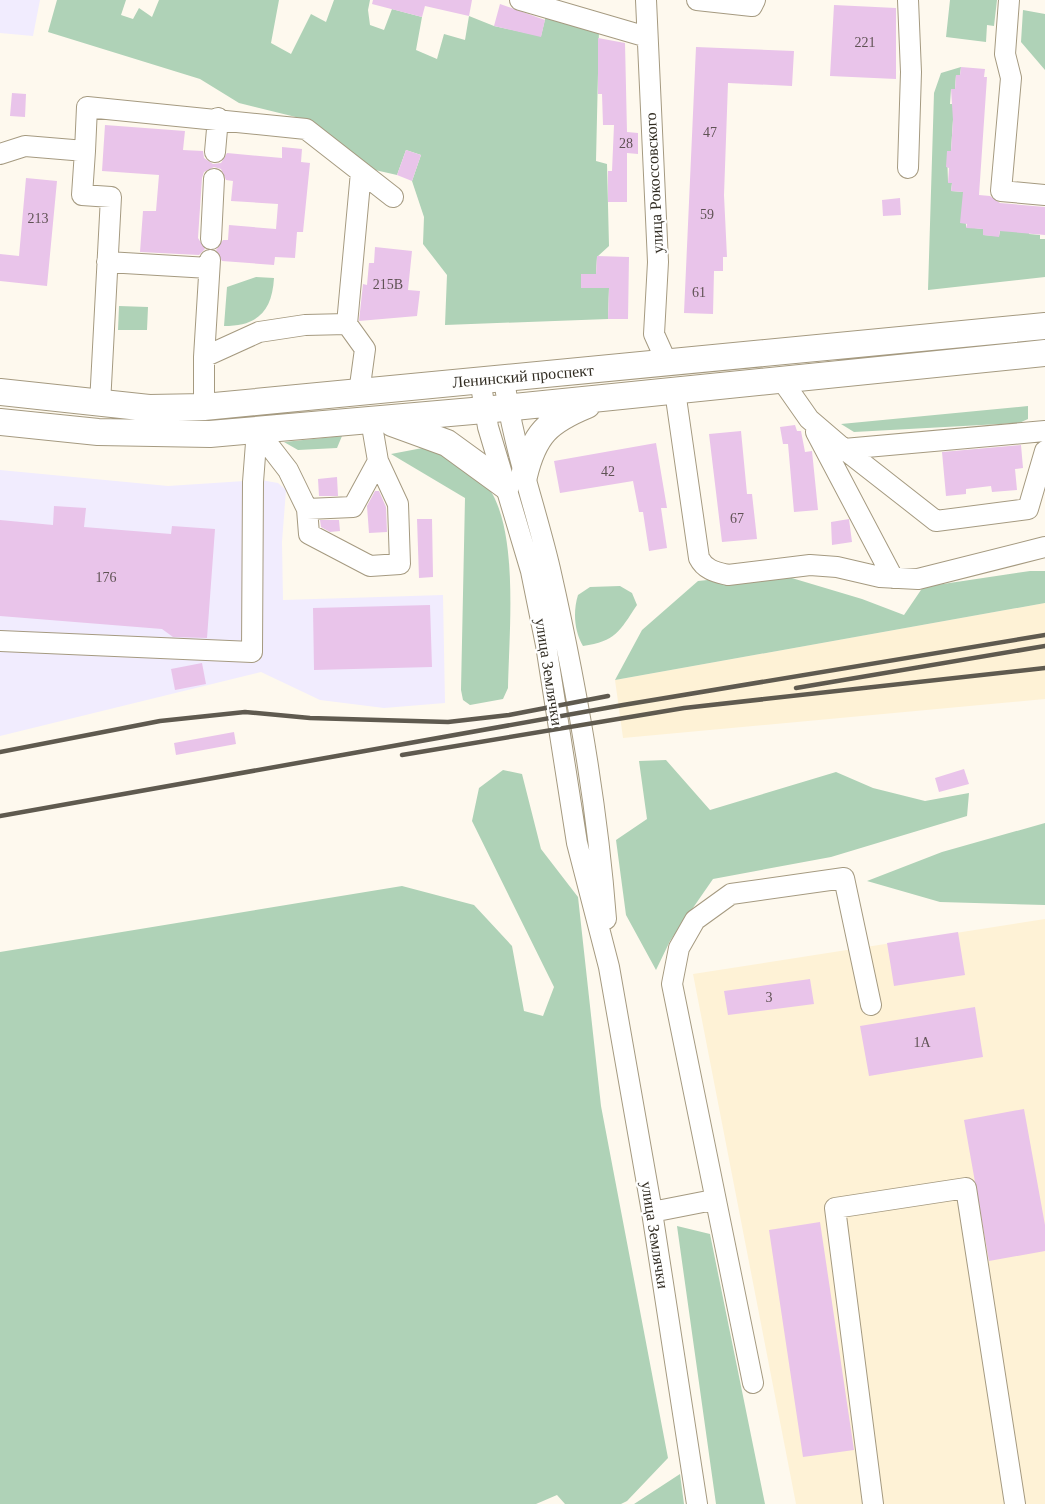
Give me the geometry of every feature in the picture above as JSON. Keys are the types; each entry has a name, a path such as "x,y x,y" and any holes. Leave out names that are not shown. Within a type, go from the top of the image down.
{"main road":[{"name":"Ленинский проспект","path":"0,392 149,408 204,407 1045,326"},
{"name":"Ленинский проспект","path":"0,422 98,432 210,434 496,409 1045,353"},
{"path":"371,420 400,424 439,439 478,463 515,481 534,442 542,432 563,416 605,398"}],"street":[{"path":"520,0 647,37"},
{"name":"улица Рокоссовского","path":"646,0 658,262 654,334 668,363"},
{"path":"697,0 752,6 755,0"},
{"path":"908,0 911,72 908,168"},
{"path":"1009,0 1005,54 1011,78 1001,191 1045,195"},
{"path":"100,404 111,197 82,195 87,107 218,118 306,129 393,197"},
{"path":"215,152 218,118"},
{"path":"0,154 25,146 85,151"},
{"path":"359,393 365,349 347,324 361,172"},
{"path":"211,239 214,179"},
{"path":"107,262 209,264 204,407"},
{"path":"204,357 259,332 305,325 347,324"},
{"name":"улица Землячки","path":"492,379 496,409 515,481 554,589 594,805 600,839 609,967 652,1212 697,1504"},
{"path":"781,379 809,419 893,578"},
{"path":"675,391 699,558 707,568 728,575 810,565 837,567 893,578 918,579 1045,547"},
{"path":"809,419 936,521 1028,509 1045,451"},
{"path":"257,430 288,470 307,509 309,534 370,567 400,564 398,504 378,461 371,420"},
{"path":"0,641 252,652 253,482 257,430"},
{"path":"844,449 1045,431"},
{"path":"307,509 353,507 378,461"},
{"path":"753,1383 713,1200 672,984 679,948 695,920 730,894 844,878 871,1005"},
{"path":"873,1504 835,1208 966,1188 1015,1504"},
{"path":"652,1212 713,1200"}],"shaded area":[{"path":"0,0 40,0 33,36 0,33"},
{"path":"0,470 168,486 261,480 278,483 286,490 282,542 283,600 443,595 445,703 384,708 320,700 261,672 0,736"},
{"path":"1045,603 1045,699 623,738 615,680"},
{"path":"1045,919 1045,1504 796,1504 693,974"}],"green space":[{"path":"57,0 126,0 121,15 133,19 139,8 152,17 159,0 279,0 271,43 291,54 311,14 326,22 334,0 370,0 368,10 370,25 384,30 392,9 422,17 416,50 437,59 444,34 465,40 469,16 494,26 541,36 546,15 599,29 596,161 607,164 609,246 597,257 596,274 581,274 581,288 609,288 608,319 445,325 447,275 423,244 424,217 412,181 421,155 406,150 397,175 375,170 308,120 239,103 200,79 48,32"},
{"path":"950,0 997,0 994,26 987,25 986,42 946,37"},
{"path":"1023,10 1045,14 1045,70 1021,42"},
{"path":"961,67 960,75 956,75 955,89 951,89 950,104 954,104 951,151 947,151 948,182 952,183 951,191 965,192 966,227 983,229 983,235 999,236 1000,231 1029,229 1029,234 1040,235 1040,239 1045,239 1045,277 928,290 934,93 941,73"},
{"path":"256,277 274,278 273,290 266,308 254,320 224,326 227,287"},
{"path":"119,306 148,307 147,330 118,330"},
{"path":"1028,406 1028,419 1019,423 854,432 841,424"},
{"path":"342,436 337,448 298,450 284,442"},
{"path":"433,446 467,466 482,479 493,495 501,515 506,537 510,589 508,688 503,699 470,705 463,700 461,690 465,498 391,454"},
{"path":"1030,571 1045,571 1045,603 615,680 642,630 698,581 775,573 862,599 904,615 923,587"},
{"path":"620,586 632,593 637,605 616,634 603,641 583,646 575,621 578,595 590,587"},
{"path":"666,760 710,810 836,772 873,788 925,801 969,793 967,816 831,857 713,879 670,941 656,970 626,915 616,840 647,819 639,761"},
{"path":"503,770 522,774 541,849 578,897 601,1106 668,1458 627,1501 621,1504 565,1504 557,1495 536,1504 0,1504 0,952 402,886 474,905 512,946 524,1011 543,1016 554,987 472,821 479,788"},
{"path":"1045,823 1045,905 940,902 867,881 942,852"},
{"path":"677,1226 710,1234 765,1504 716,1504"},
{"path":"680,1474 684,1504 634,1504"}],"building":[{"path":"373,0 472,0 469,16 425,6 422,17 372,4"},
{"path":"500,4 545,20 541,37 494,26"},
{"path":"834,5 896,8 896,79 830,76"},
{"path":"598,38 625,43 627,132 638,133 638,154 627,153 627,202 608,202 608,171 612,171 614,125 603,125 602,94 598,94"},
{"path":"696,47 794,51 792,86 728,83 724,195 727,257 723,257 723,271 714,271 713,314 684,313"},
{"path":"961,67 985,69 984,77 987,77 979,195 990,196 1000,203 1045,207 1045,235 1000,231 999,237 983,235 983,229 966,228 967,224 960,223 963,192 951,191 952,183 948,183 949,168 946,167 947,151 951,151 953,120 951,89 955,89 956,75 960,75"},
{"path":"12,93 26,94 25,117 10,116"},
{"path":"105,125 185,131 183,150 203,151 204,158 213,164 221,163 227,153 282,158 282,147 302,149 301,162 310,163 303,232 297,232 295,258 275,257 274,265 222,261 216,250 223,240 228,240 229,225 276,229 278,204 231,201 233,181 226,180 221,169 214,167 204,172 202,178 198,238 205,249 199,255 140,252 143,211 156,211 159,175 102,171"},
{"path":"406,150 421,155 412,181 397,175"},
{"path":"26,178 57,181 47,286 0,281 0,254 19,256"},
{"path":"900,198 901,215 883,216 882,200"},
{"path":"375,247 412,251 408,290 420,291 417,316 359,321 363,284 367,285 369,263 374,263"},
{"path":"597,256 629,257 628,319 608,319 609,288 581,288 581,274 596,274"},
{"path":"795,425 797,431 801,431 805,452 812,451 818,510 794,512 788,444 783,444 780,427"},
{"path":"741,431 747,494 752,494 757,539 722,542 709,434"},
{"path":"656,443 667,508 661,508 667,548 649,551 643,512 639,512 633,481 560,493 554,461"},
{"path":"1021,445 1023,468 1015,469 1017,490 992,492 991,486 966,489 966,494 946,496 942,452"},
{"path":"337,477 338,496 319,496 318,479"},
{"path":"375,491 379,491 386,507 387,532 369,533 367,506"},
{"path":"54,506 86,508 84,527 171,534 172,526 215,529 207,638 173,637 162,629 0,616 0,520 53,525"},
{"path":"417,519 432,519 433,577 419,578"},
{"path":"849,519 852,542 832,545 831,522"},
{"path":"320,520 339,520 340,531 330,532 321,527"},
{"path":"430,605 432,667 314,670 313,608"},
{"path":"202,663 206,684 175,690 171,669"},
{"path":"234,732 236,744 176,755 174,743"},
{"path":"964,769 969,784 939,792 935,778"},
{"path":"958,932 965,975 894,986 887,943"},
{"path":"810,979 814,1004 728,1015 724,991"},
{"path":"975,1007 983,1057 869,1076 860,1026"},
{"path":"1024,1109 1045,1225 1045,1251 989,1261 964,1120"},
{"path":"820,1222 854,1450 803,1457 769,1230"}],"railway":[{"path":"0,816 623,705 1045,635"},
{"path":"796,688 1045,646"},
{"path":"402,755 684,708 1045,668"},
{"path":"0,752 160,721 245,712 310,718 448,722 509,715 608,696"}]}
